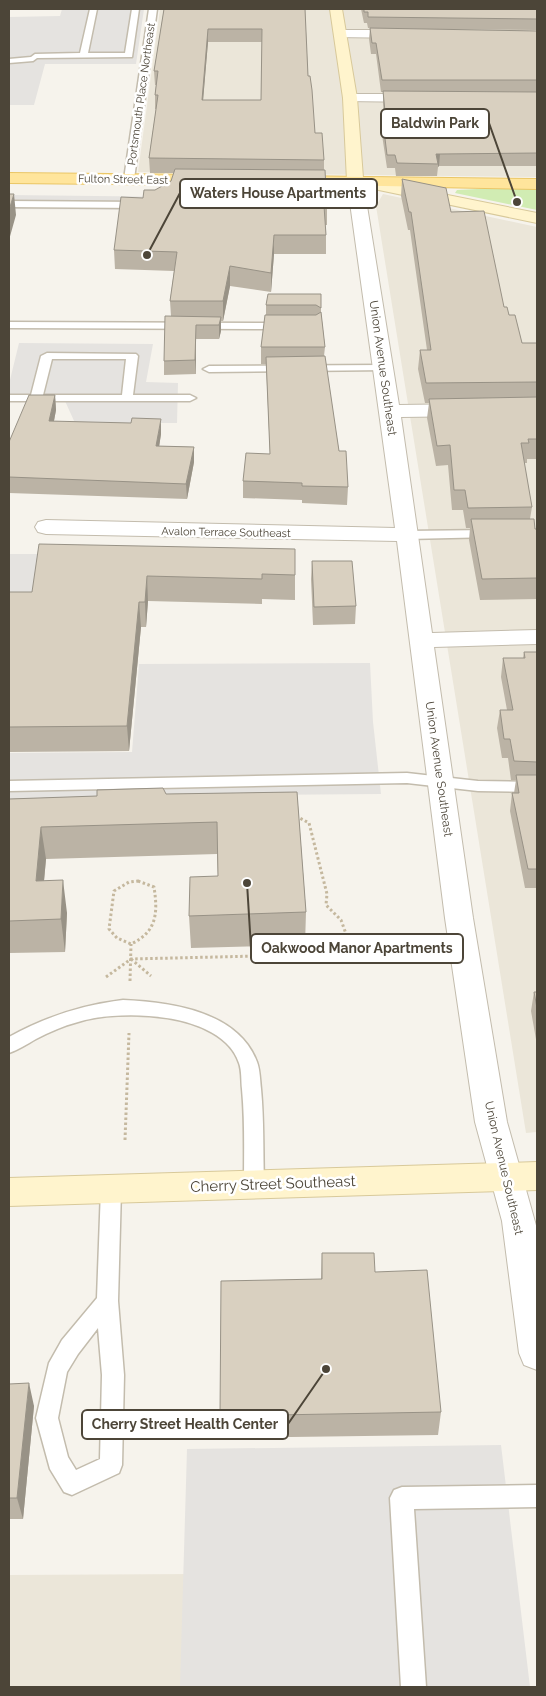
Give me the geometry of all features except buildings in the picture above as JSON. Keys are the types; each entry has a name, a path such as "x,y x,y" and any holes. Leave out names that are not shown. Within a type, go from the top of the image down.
{"main road":[{"name":"Fulton Street East","path":"9,178 129,179 170,185 227,180"},
{"path":"277,180 537,184"}],"street":[{"path":"336,9 350,98 355,181 537,218"},
{"path":"340,34 420,35"},
{"path":"350,98 430,98"},
{"name":"Union Avenue Southeast","path":"355,181 390,411 459,918 491,1122 519,1221 537,1353"},
{"path":"390,411 537,409"},
{"name":"Avalon Terrace Southeast","path":"46,527 407,535"},
{"path":"422,640 537,637"},
{"name":"Cherry Street Southeast","path":"9,1192 537,1176"}],"lane":[{"path":"83,56 93,9"},
{"path":"9,61 33,60 35,56 129,55 136,9"},
{"name":"Portsmouth Place Northeast","path":"129,179 152,9"},
{"path":"9,204 148,205"},
{"path":"9,325 296,326"},
{"path":"36,399 46,356 132,356 127,398"},
{"path":"209,369 383,368"},
{"path":"9,398 190,398"},
{"path":"407,535 501,534"},
{"path":"9,786 407,778 478,786 537,787"},
{"path":"9,1046 27,1035 67,1017 106,1007 142,1006 177,1012 207,1022 234,1038 248,1061 252,1098 254,1184"},
{"path":"107,1301 70,1347 57,1370 47,1418 58,1461 72,1484 110,1465 113,1375 107,1301 111,1189"},
{"path":"413,1687 402,1498 537,1496"}],"path":[{"path":"288,815 297,816 309,822 327,894 326,905 337,912 353,954"},
{"path":"141,880 154,887 155,916 150,932 142,940 131,944 117,938 109,929 111,904 114,891 127,881 141,880"},
{"path":"125,1140 131,944"},
{"path":"106,978 131,959 428,952"},
{"path":"131,959 151,976"}],"shaded area":[{"path":"62,9 144,9 136,64 45,64 34,105 9,105 9,17 60,16"},
{"path":"160,9 537,9 537,177 138,172"},
{"path":"383,194 537,227 537,1132 526,1133 376,206"},
{"path":"9,195 183,197 157,210 9,209"},
{"path":"19,343 153,344 146,382 178,383 177,423 75,423 65,401 9,401 9,384"},
{"path":"9,554 42,554 28,617 9,617"},
{"path":"370,663 373,722 381,794 242,795 9,824 9,753 132,752 139,664"},
{"path":"501,1445 530,1687 180,1687 187,1449"},
{"path":"197,1574 194,1687 9,1687 9,1575"}],"green space":[{"path":"496,188 537,189 537,210 455,193 457,190"}],"place":[{"name":"Baldwin Park","path":"517,202"},
{"name":"Waters House Apartments","path":"147,255"},
{"name":"Oakwood Manor Apartments","path":"247,883"},
{"name":"Cherry Street Health Center","path":"326,1369"}]}
